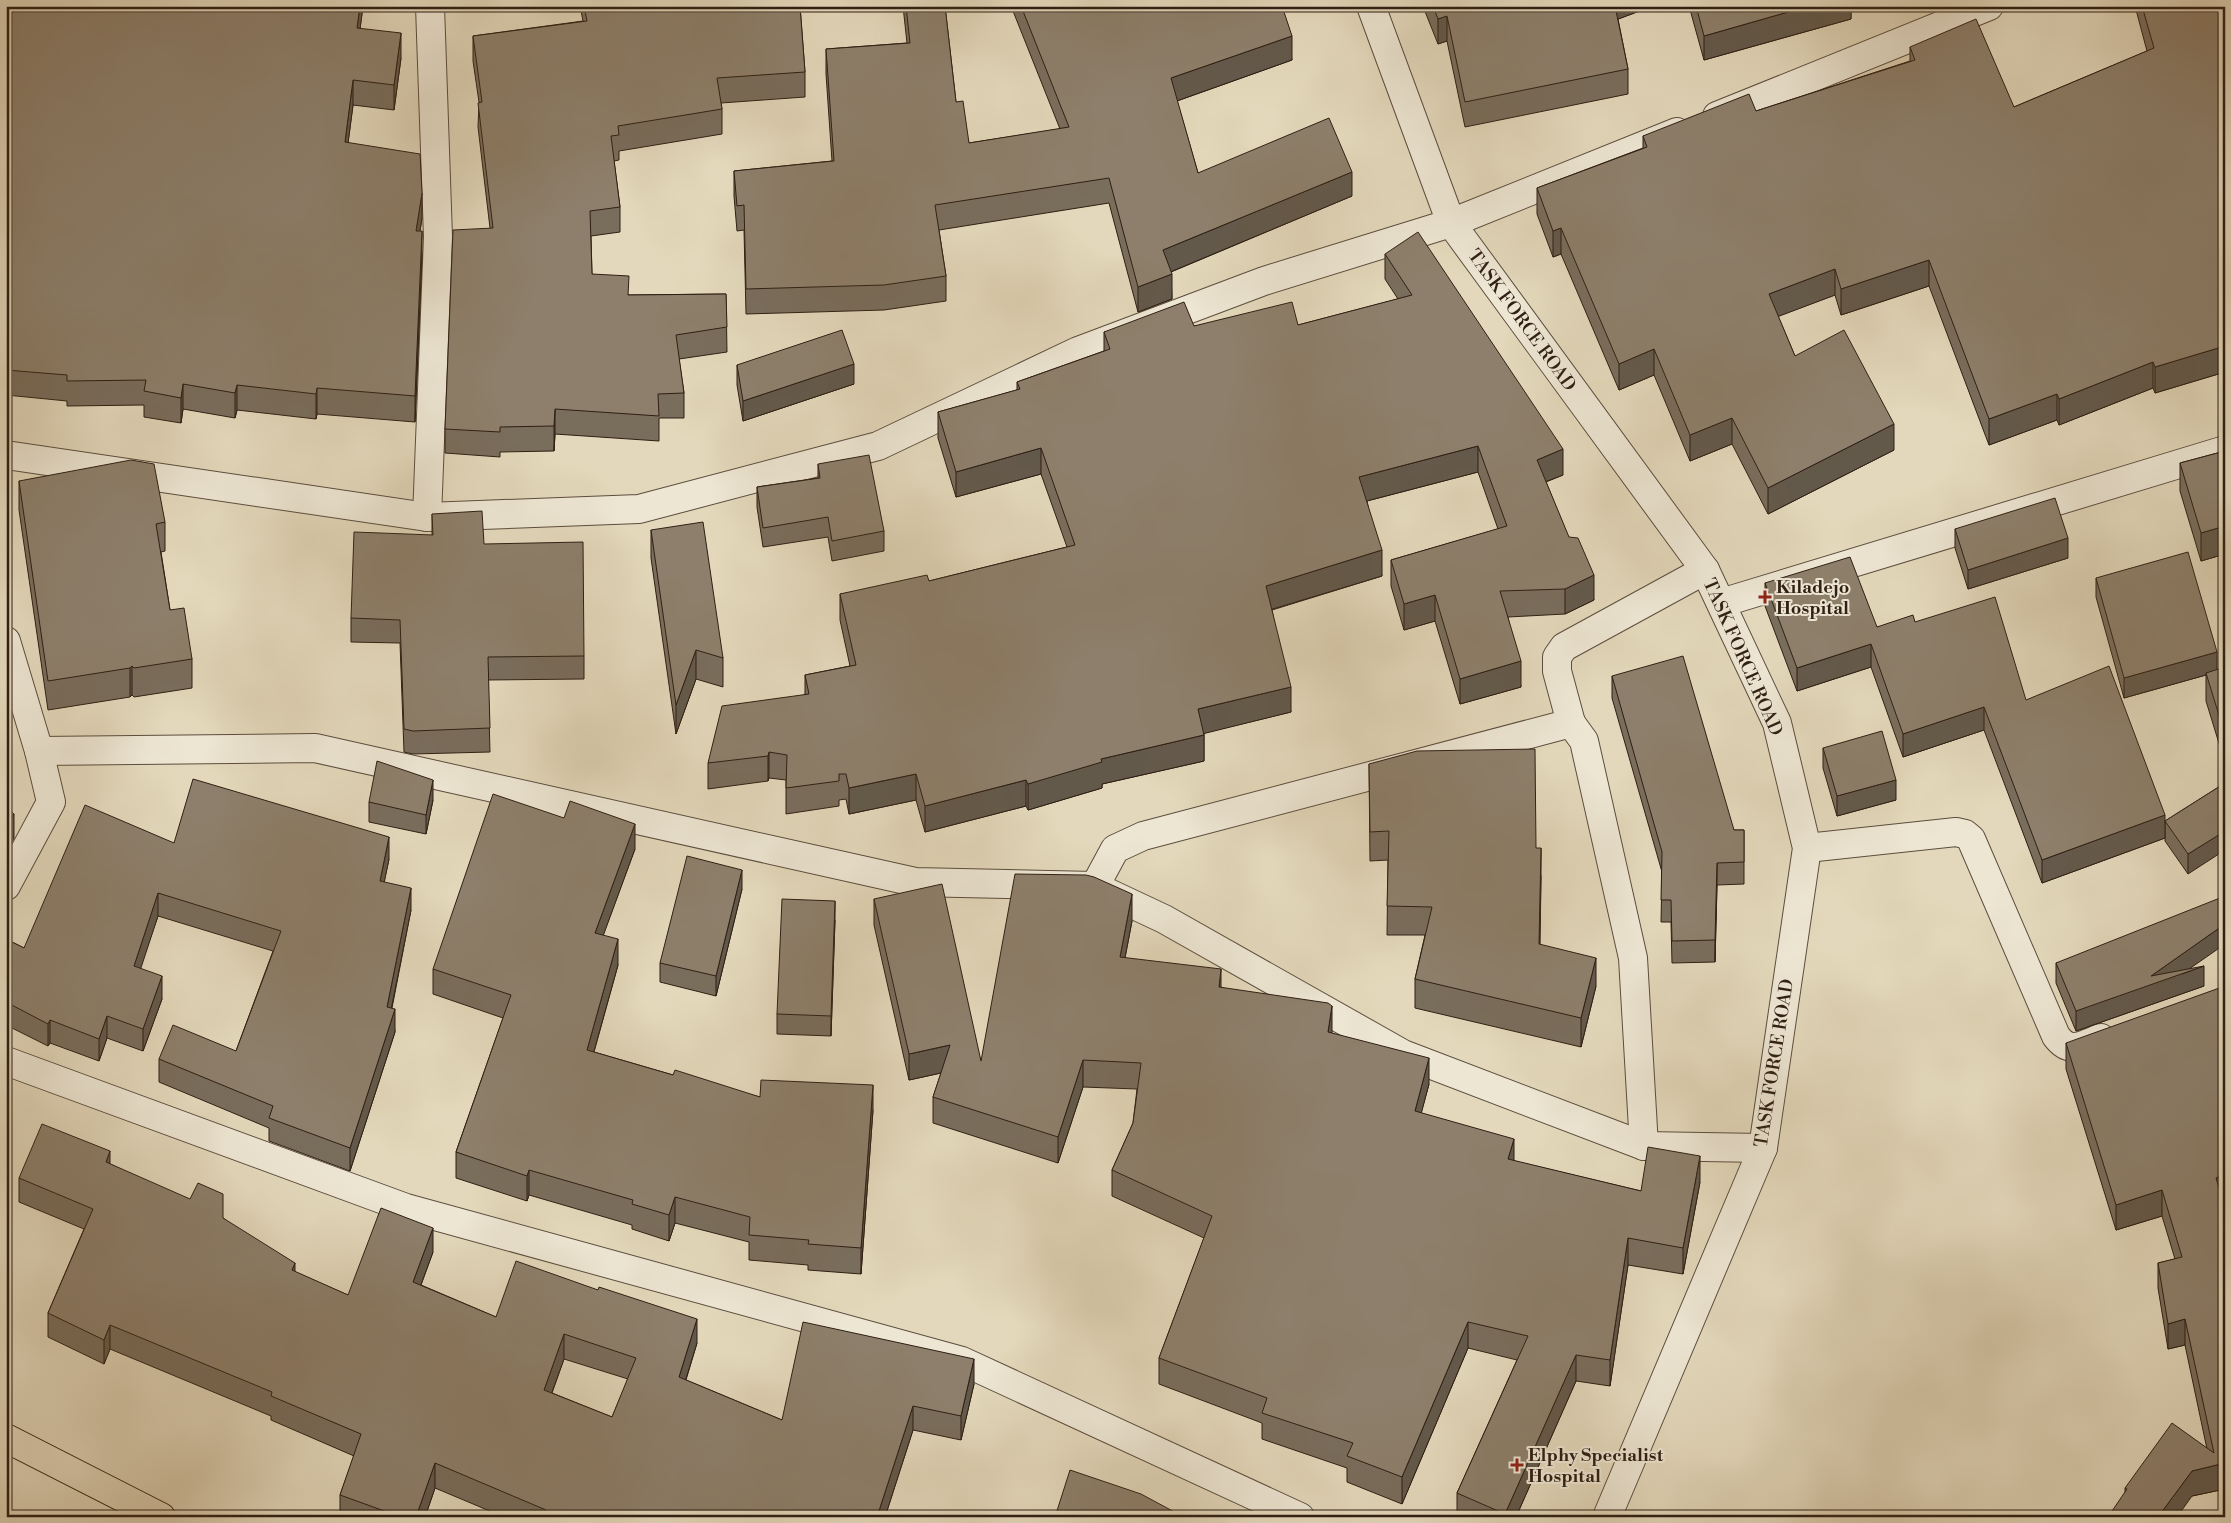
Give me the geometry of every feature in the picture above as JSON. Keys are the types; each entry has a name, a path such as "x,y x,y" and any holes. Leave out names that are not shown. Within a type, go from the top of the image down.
{"main road":[{"path":"6,1438 160,1517"}],"street":[{"path":"427,516 438,237 430,6"},
{"name":"TASK FORCE ROAD","path":"1371,6 1451,223 1705,570 1777,724 1806,848 1763,1148 1607,1517"},
{"path":"6,455 427,516 639,509 878,446 1078,351 1264,281 1451,223 1940,16 1989,6"},
{"path":"1721,603 2225,450"},
{"path":"1644,1146 1633,958 1584,741 1571,723 1557,671 1557,657 1564,647 1705,570"},
{"path":"6,641 39,751 51,802 6,886"},
{"path":"1095,886 1115,849 1143,836 1571,723"},
{"path":"39,751 315,748 915,882 1095,886 1164,919 1403,1054 1644,1146 1763,1148"},
{"path":"1806,848 1956,832 1965,834 1972,839 2056,1036 2063,1045 2073,1048 2127,1029"},
{"path":"6,1061 406,1208 962,1361 1300,1517"}],"building":[{"path":"6,6 360,6 357,28 401,33 394,85 353,80 345,142 420,154 422,193 416,231 422,231 415,396 317,388 316,394 237,385 235,393 183,384 181,398 144,391 146,380 67,381 67,375 6,370"},
{"path":"584,6 800,6 805,72 717,78 722,109 618,126 619,135 611,136 620,207 590,211 592,274 629,276 628,295 726,294 727,327 676,335 684,393 658,394 659,416 555,409 554,426 500,427 500,432 445,429 453,230 493,228 478,103 482,102 473,36 587,21"},
{"path":"906,6 945,6 956,102 963,101 969,143 1069,127 1021,6 1282,6 1292,36 1171,78 1198,173 1329,118 1352,172 1163,250 1172,274 1138,287 1109,178 935,205 946,276 884,285 746,289 744,205 737,206 734,171 834,161 826,49 910,43"},
{"path":"1433,6 1615,6 1628,69 1465,102 1447,16 1438,19"},
{"path":"1696,6 1809,6 1704,36"},
{"path":"2142,6 2225,6 2225,346 2155,367 2153,362 2059,399 2057,394 1989,419 1929,260 1841,289 1835,269 1769,294 1795,356 1844,330 1894,424 1768,488 1732,418 1690,435 1654,349 1619,364 1561,228 1553,231 1537,188 1647,147 1643,136 1749,94 1756,111 1915,60 1910,47 1976,19 2014,107 2154,48"},
{"path":"1418,232 1563,449 1537,460 1569,537 1578,538 1594,575 1565,589 1500,591 1521,661 1460,679 1435,595 1404,604 1391,560 1507,526 1478,446 1359,477 1382,550 1266,586 1291,687 1198,709 1204,735 1101,759 1102,762 1028,784 1026,780 925,806 916,774 849,788 846,774 839,774 839,781 786,788 787,755 769,752 768,756 708,763 722,706 809,694 805,675 856,665 840,594 927,575 929,581 1075,545 1041,448 956,472 938,412 1020,389 1017,382 1110,349 1104,332 1184,302 1194,326 1292,302 1298,325 1412,295 1385,254"},
{"path":"842,330 854,364 743,401 737,365"},
{"path":"2225,451 2225,526 2201,533 2180,463"},
{"path":"869,455 884,531 832,541 828,517 763,528 757,487 820,478 818,464"},
{"path":"131,460 154,464 165,522 156,524 170,610 184,608 192,659 134,668 132,666 130,668 48,681 19,481"},
{"path":"2055,498 2068,538 1968,570 1955,529"},
{"path":"482,511 484,544 583,542 584,656 488,657 490,728 413,731 404,729 400,620 351,618 354,532 433,535 432,514"},
{"path":"703,522 723,658 696,650 676,705 651,530"},
{"path":"2188,552 2217,652 2124,678 2096,578"},
{"path":"1850,557 1877,627 1913,615 1915,622 1995,597 2026,700 2109,666 2165,815 2042,860 1984,707 1903,734 1871,644 1797,668 1765,583"},
{"path":"1683,656 1734,830 1744,830 1744,862 1717,863 1715,940 1672,941 1671,900 1661,900 1662,852 1612,676"},
{"path":"2225,667 2225,735 2206,673"},
{"path":"1882,731 1896,780 1837,796 1823,748"},
{"path":"1535,749 1536,848 1541,848 1539,944 1596,958 1581,1018 1415,979 1432,907 1387,906 1389,831 1370,832 1369,764 1417,751"},
{"path":"377,761 433,780 426,815 369,802"},
{"path":"193,779 389,837 380,881 411,888 387,1007 395,1009 350,1148 269,1118 273,1106 159,1059 173,1025 236,1051 281,931 158,893 134,966 162,976 143,1029 107,1016 99,1039 50,1020 48,1024 6,1002 6,939 24,948 85,805 174,843"},
{"path":"2225,783 2225,831 2188,854 2165,821"},
{"path":"493,794 564,818 570,801 635,824 595,933 618,939 587,1050 673,1075 675,1070 760,1097 761,1080 873,1085 861,1248 808,1244 809,1240 749,1235 750,1217 675,1197 669,1215 632,1204 633,1200 529,1170 527,1176 456,1152 511,995 433,969"},
{"path":"6,808 14,814 6,828"},
{"path":"687,856 742,870 716,976 660,963"},
{"path":"1015,874 1086,875 1132,894 1120,957 1221,969 1219,987 1328,1003 1332,1006 1328,1032 1429,1058 1415,1111 1514,1139 1508,1159 1641,1191 1648,1147 1700,1156 1683,1248 1628,1238 1610,1360 1576,1355 1505,1514 1457,1493 1528,1336 1468,1322 1402,1477 1347,1456 1353,1443 1262,1413 1267,1398 1159,1358 1212,1216 1112,1170 1133,1123 1141,1063 1083,1060 1058,1137 933,1097 950,1045 909,1054 874,899 942,884 981,1061"},
{"path":"2225,896 2225,924 2151,976 2204,966 2076,1011 2056,963"},
{"path":"782,899 835,901 831,1016 777,1014"},
{"path":"2225,986 2225,1174 2216,1178 2225,1208 2225,1463 2192,1471 2158,1517 2108,1517 2127,1489 2125,1488 2172,1423 2214,1453 2185,1319 2168,1324 2158,1263 2182,1257 2162,1190 2116,1205 2066,1043"},
{"path":"42,1124 110,1151 106,1162 190,1199 198,1183 223,1194 223,1218 295,1263 292,1270 348,1295 381,1208 433,1228 413,1282 496,1317 516,1261 598,1290 599,1287 697,1319 679,1377 782,1420 803,1322 974,1359 961,1416 913,1406 877,1517 542,1517 546,1510 435,1463 416,1517 401,1517 340,1495 361,1434 271,1396 272,1392 110,1325 104,1340 48,1313 93,1209 19,1178","holes":["564,1334 636,1358 612,1417 544,1390"]},
{"path":"1070,1470 1141,1494 1180,1515 1182,1512 1194,1517 1055,1517"}],"place":[{"name":"Kiladejo Hospital","path":"1765,597"},
{"name":"Elphy Specialist Hospital","path":"1517,1465"}]}
